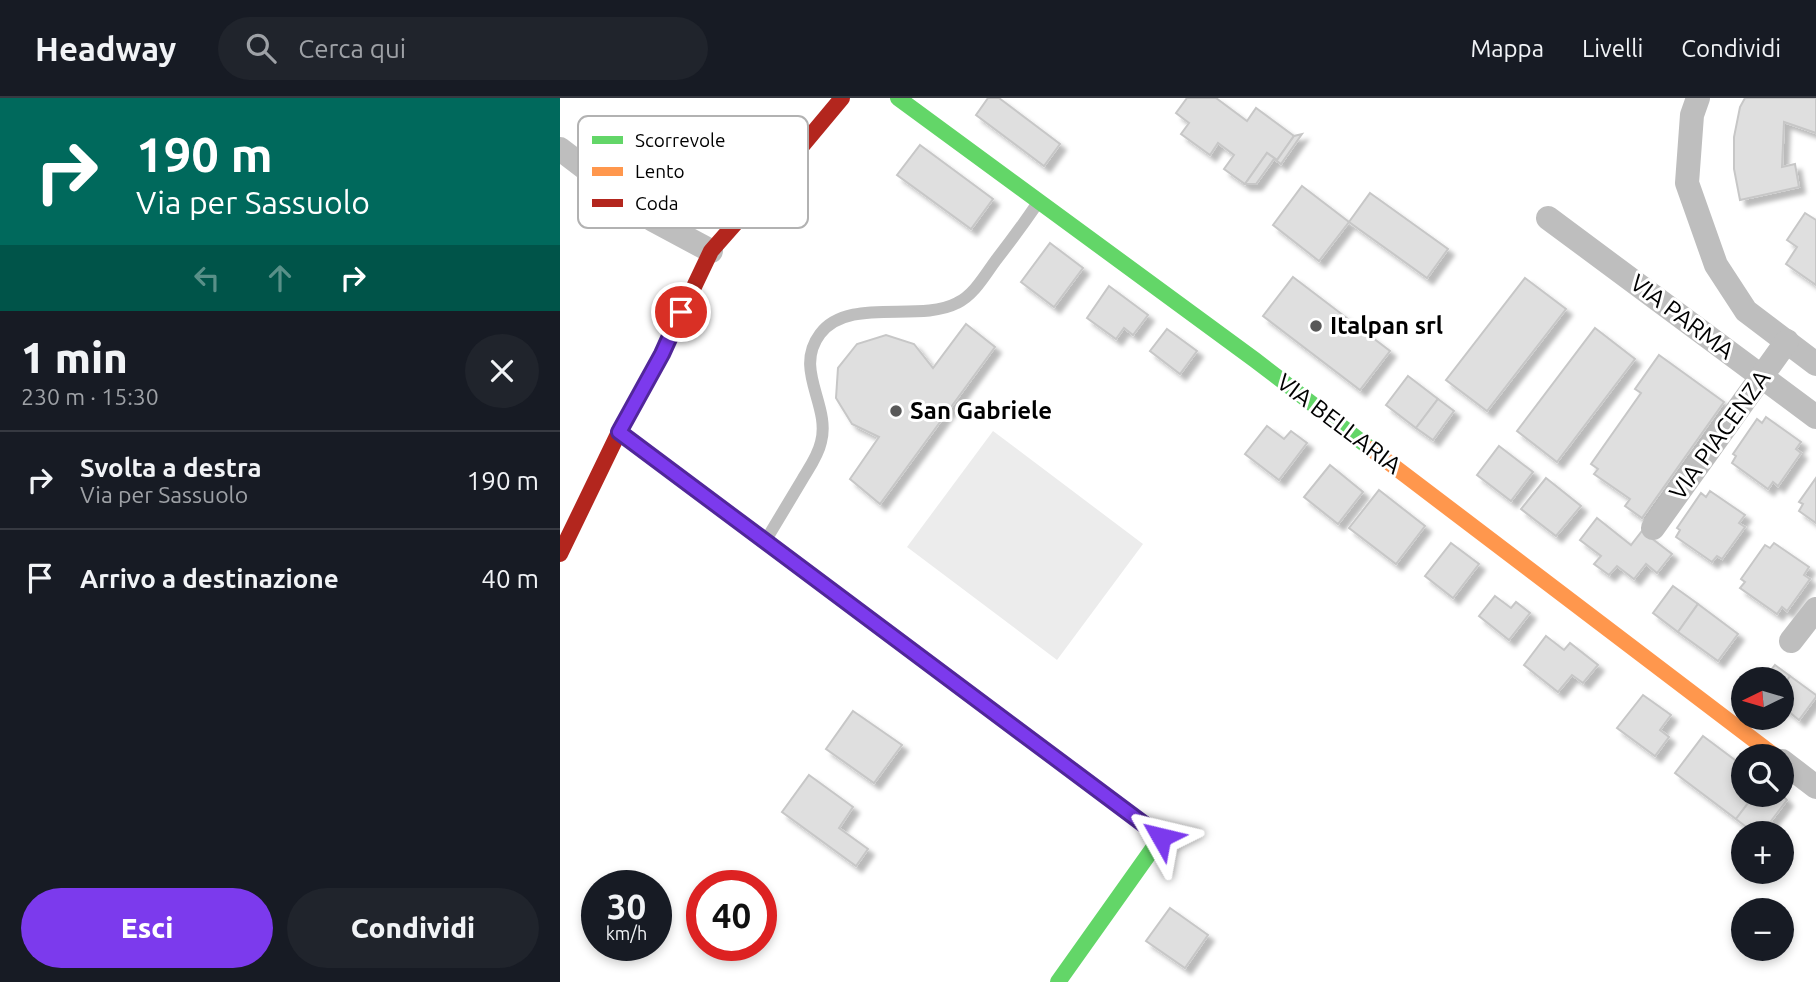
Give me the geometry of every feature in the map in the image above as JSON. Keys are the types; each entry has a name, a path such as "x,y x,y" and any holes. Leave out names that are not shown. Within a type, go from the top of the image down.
{"street":[{"path":"808,139 842,98"},
{"name":"VIA BELLARIA","path":"898,98 1255,360 1759,744"},
{"path":"1698,98 1690,128 1687,183 1716,265 1746,311 1816,364"},
{"path":"560,149 578,163"},
{"name":"VIA PARMA","path":"1548,218 1816,417"},
{"path":"669,228 711,251"},
{"path":"560,554 711,251 731,228"},
{"name":"VIA PIACENZA","path":"1653,528 1787,341"},
{"path":"619,432 1161,837 1058,982"},
{"path":"1791,641 1816,608"},
{"path":"1794,770 1816,787"}],"lane":[{"path":"765,541 816,455 822,440 818,402 809,363 811,349 821,332 844,318 861,314 943,308 958,303 976,288 1040,201"}],"shaded area":[{"path":"993,431 1143,544 1057,660 907,547"}],"building":[{"path":"988,98 999,98 1060,144 1044,166 976,115"},
{"path":"1187,98 1216,98 1247,121 1256,108 1294,136 1277,160 1267,153 1245,184 1224,169 1234,155 1218,143 1210,155 1181,134 1189,123 1176,113"},
{"path":"1745,98 1816,98 1816,133 1784,122 1782,167 1795,164 1799,187 1740,200 1734,169 1734,137 1740,107"},
{"path":"1302,134 1281,164 1274,159 1256,184 1245,184 1267,153 1277,160 1294,136"},
{"path":"920,145 993,199 971,229 897,175"},
{"path":"1302,186 1349,222 1319,261 1273,225"},
{"path":"1370,193 1448,249 1427,278 1349,222"},
{"path":"1805,213 1816,220 1816,285 1786,264 1797,247 1787,240"},
{"path":"1050,243 1083,268 1054,307 1021,282"},
{"name":"Italpan srl","path":"1293,277 1390,351 1360,390 1263,316"},
{"path":"1525,278 1566,309 1487,411 1446,380"},
{"path":"1109,286 1148,315 1133,335 1124,328 1116,339 1087,318"},
{"name":"San Gabriele","path":"966,324 995,347 880,504 850,479 879,437 852,424 836,398 838,368 857,344 886,335 914,344 933,368"},
{"path":"1595,328 1635,359 1557,462 1517,431"},
{"path":"1167,329 1197,351 1180,374 1150,351"},
{"path":"1659,355 1724,402 1642,518 1625,506 1630,499 1594,474 1598,469 1591,464 1641,393 1635,389"},
{"path":"1408,376 1438,399 1416,428 1386,405"},
{"path":"1438,399 1454,411 1433,440 1416,428"},
{"path":"1766,417 1801,442 1796,449 1801,453 1778,486 1773,482 1768,489 1732,463 1736,456 1733,454 1757,419 1762,423"},
{"path":"1267,426 1284,439 1291,431 1307,443 1279,480 1245,454"},
{"path":"1499,446 1533,472 1511,501 1477,475"},
{"path":"1330,465 1363,492 1338,524 1304,497"},
{"path":"1546,478 1581,506 1556,536 1521,509"},
{"path":"1816,478 1816,523 1799,511 1803,504 1799,502"},
{"path":"1379,490 1425,526 1396,564 1349,528"},
{"path":"1710,491 1745,515 1739,523 1745,527 1722,559 1717,556 1712,562 1676,537 1680,530 1677,528 1701,493 1706,497"},
{"path":"1597,518 1631,545 1642,531 1672,554 1657,573 1646,564 1634,579 1617,566 1609,575 1594,564 1601,556 1580,540"},
{"path":"1451,543 1479,564 1453,598 1425,576"},
{"path":"1774,543 1809,567 1804,575 1810,579 1787,611 1782,607 1777,614 1740,588 1745,582 1741,579 1765,545 1770,548"},
{"path":"1673,586 1698,604 1678,632 1653,613"},
{"path":"1495,596 1511,608 1516,602 1530,613 1509,640 1479,616"},
{"path":"1698,604 1738,634 1718,661 1678,632"},
{"path":"1546,636 1564,650 1570,643 1598,665 1583,683 1572,675 1558,692 1524,665"},
{"path":"1794,679 1816,695 1799,720 1794,716"},
{"path":"1643,695 1671,715 1660,730 1669,737 1655,756 1617,728"},
{"path":"853,711 902,745 874,783 826,749"},
{"path":"1703,736 1731,757 1731,807 1745,807 1736,819 1675,773"},
{"path":"809,775 853,807 839,828 868,849 856,866 782,812"},
{"path":"1745,807 1782,807 1771,821 1736,819"},
{"path":"1170,908 1208,935 1185,968 1146,941"}],"traffic: fast":[{"path":"898,98 1255,360 1371,449"},
{"path":"972,696 1161,837 1058,982"}],"traffic: slow":[{"path":"619,432 972,696"},
{"path":"1371,449 1759,744"}],"traffic: jam":[{"path":"808,139 842,98"},
{"path":"560,554 711,251 731,228"}],"place":[{"name":"Italpan srl","path":"1316,326"},
{"name":"San Gabriele","path":"896,411"}],"route":[{"path":"681,312 662,354 619,432 1161,837"}]}
